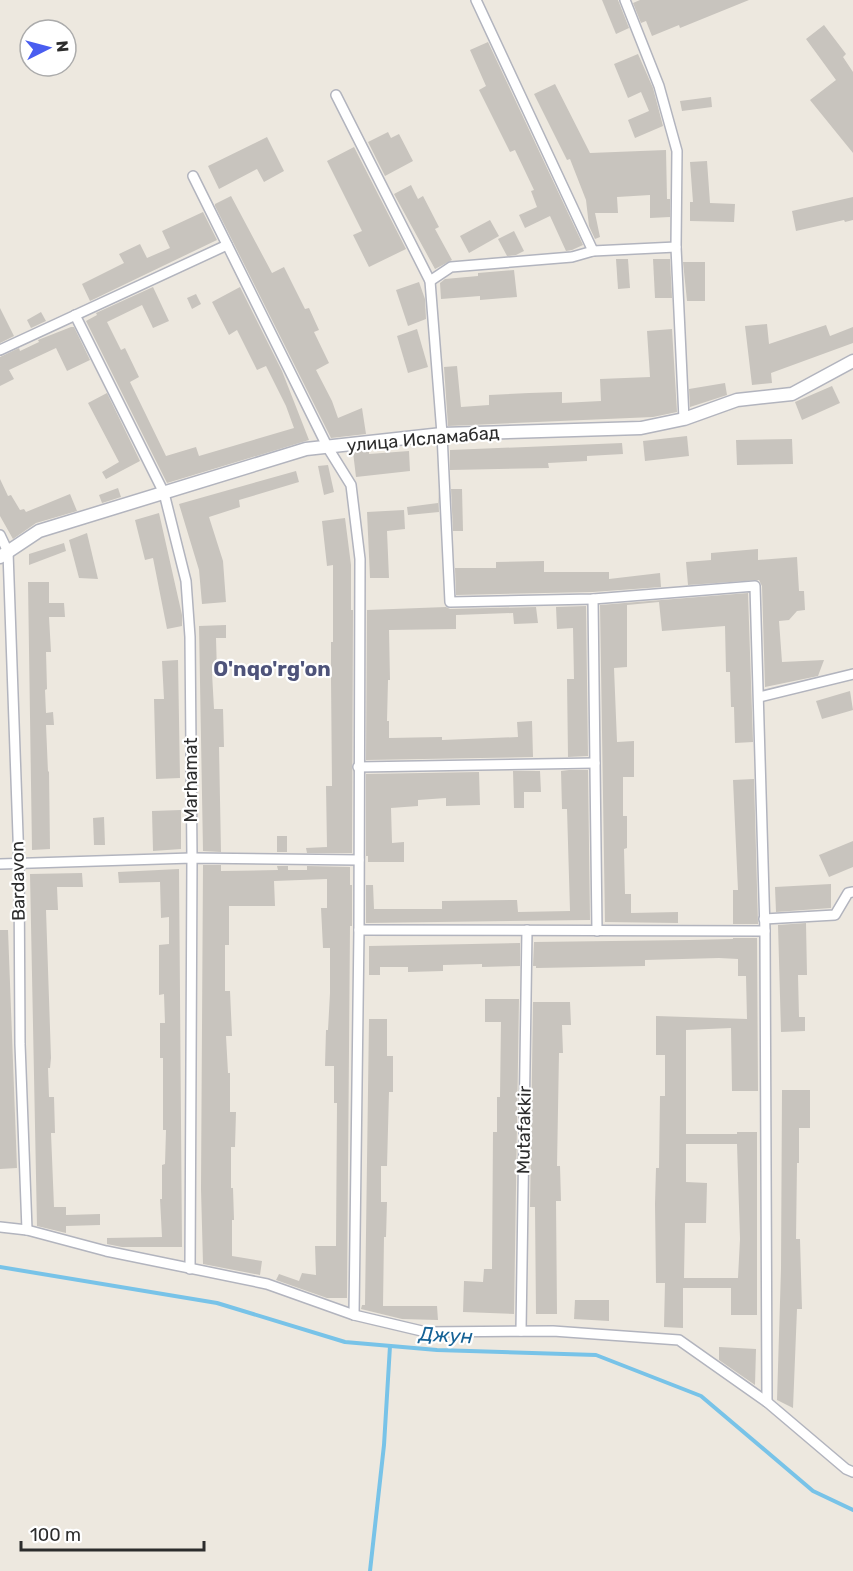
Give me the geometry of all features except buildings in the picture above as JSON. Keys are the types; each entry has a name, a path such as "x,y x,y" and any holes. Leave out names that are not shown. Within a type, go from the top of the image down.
{"street":[{"path":"476,0 593,251"},
{"path":"625,0 659,86 677,151 675,247 684,419"},
{"path":"336,95 430,281 442,434 450,602 593,599 754,586 765,931 766,1402"},
{"path":"193,176 328,448 351,485 360,559 359,930 354,1315"},
{"path":"0,350 226,245"},
{"path":"430,281 451,267 572,257 593,251 675,247"},
{"name":"Marhamat","path":"75,315 164,493 186,581 190,637 192,858 190,1269"},
{"name":"улица Исламабад","path":"4,555 39,531 306,449 442,434 641,428 684,419 737,400 792,394 853,361"},
{"name":"Bardavon","path":"0,535 4,555 19,864 20,1044 27,1230"},
{"path":"593,599 597,931"},
{"path":"759,697 853,674"},
{"path":"358,767 595,763"},
{"path":"0,864 192,858 359,860"},
{"path":"764,919 835,915 848,893 853,892"},
{"path":"359,930 765,931"},
{"name":"Mutafakkir","path":"521,1331 527,930"},
{"path":"0,1227 27,1230 106,1251 267,1284 354,1315 426,1332 553,1331 679,1340 766,1402 846,1469 853,1472"}],"waterway":[{"name":"Джун","path":"0,1267 217,1303 345,1342 437,1350 596,1355 701,1396 813,1491 853,1510"},
{"path":"370,1571 384,1445 390,1346"}],"district":[{"name":"O'nqo'rg'on","path":"272,669"}]}
